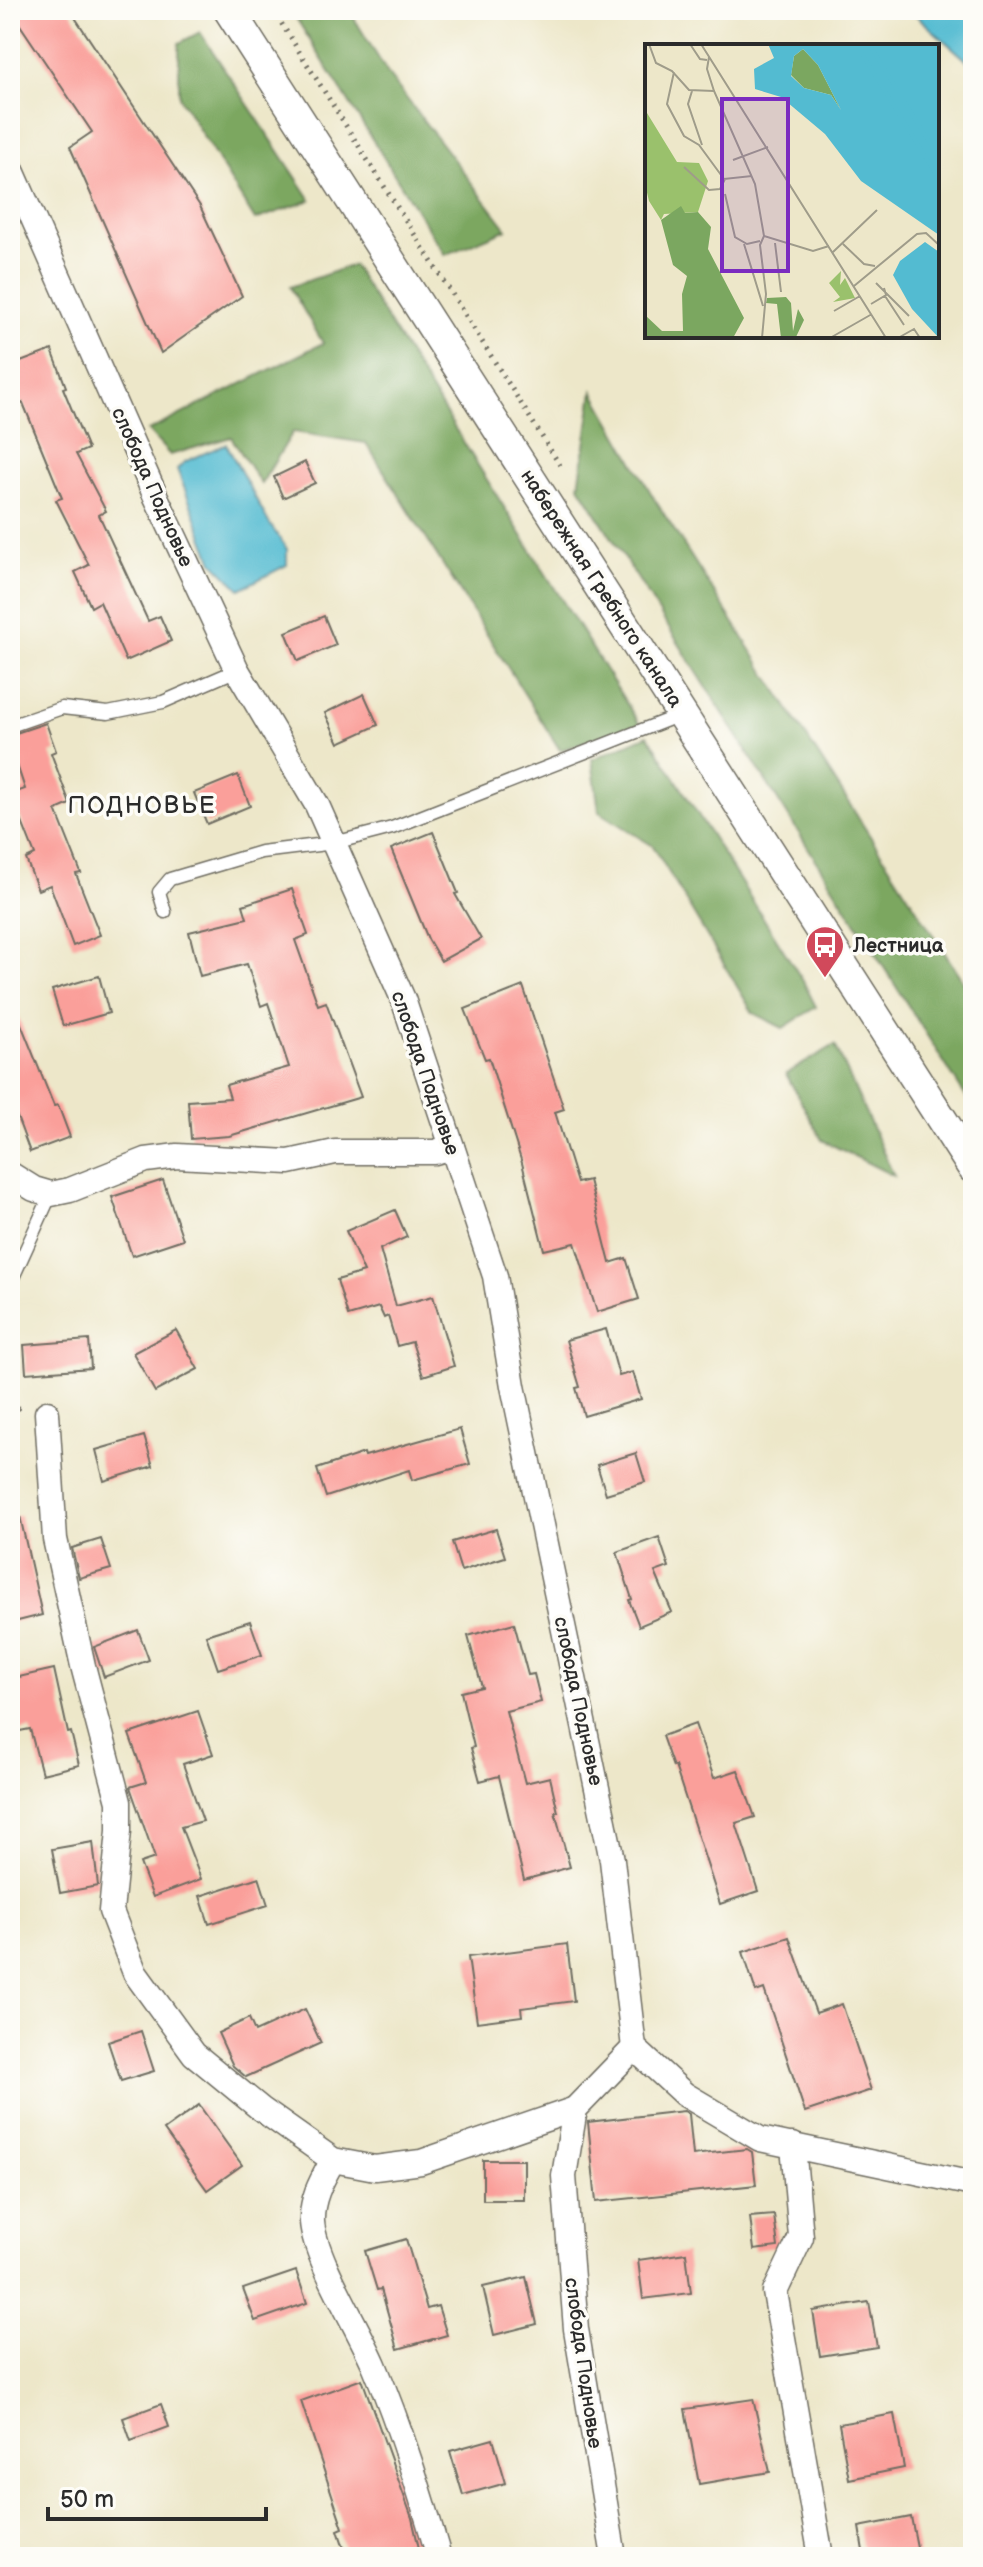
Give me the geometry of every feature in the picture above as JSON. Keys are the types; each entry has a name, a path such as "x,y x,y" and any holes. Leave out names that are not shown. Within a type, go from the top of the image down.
{"street":[{"name":"набережная Гребного канала","path":"229,10 973,1168"},
{"name":"слобода Подновье","path":"10,166 156,497 237,670 310,794 403,999 495,1276 513,1386 612,1860 634,2048"},
{"path":"10,1174 34,1189 51,1194 70,1190 146,1160 177,1156 289,1162 335,1152 435,1152 452,1147"},
{"path":"47,1413 55,1539 83,1666 119,1802 111,1911 135,1973 194,2054 261,2109 333,2160 375,2168 421,2162 575,2109 634,2048 684,2094 760,2139 973,2184"},
{"name":"слобода Подновье","path":"575,2109 564,2176 576,2329 614,2557"},
{"path":"793,2145 801,2237 775,2292 821,2557"},
{"path":"333,2160 313,2198 312,2224 318,2248 374,2364 400,2427 439,2557"}],"lane":[{"path":"10,726 62,708 108,713 163,702 237,670"},
{"path":"165,912 159,892 170,879 261,852 334,843 392,828 683,714"},
{"path":"10,1284 51,1194"}],"path":[{"path":"273,10 571,483"}],"green space":[{"path":"291,10 349,10 390,77 507,229 445,255"},
{"path":"200,32 311,200 255,220 179,97 179,43"},
{"path":"353,265 640,725 560,750 366,443 293,432 261,484 231,437 170,455 148,431 323,343 290,287"},
{"path":"593,391 655,500 973,997 973,1108 579,486"},
{"path":"648,735 803,981 816,1007 783,1028 753,1013 653,846 599,812 592,759"},
{"path":"835,1045 894,1176 822,1140 786,1074"}],"water":[{"path":"910,10 973,10 973,66"},
{"path":"226,444 269,523 287,549 287,565 240,589 213,562 177,469 186,461"}],"building":[{"path":"10,10 70,10 200,206 242,296 161,353 70,147 92,132"},
{"path":"52,350 66,387 63,388 88,449 76,454 106,511 99,515 148,621 160,616 171,641 126,661 100,602 91,607 75,572 89,565 56,500 62,498 23,403 17,406 10,386 10,366"},
{"path":"305,462 315,483 283,498 274,477"},
{"path":"324,616 336,645 298,661 286,632"},
{"path":"364,694 378,725 339,743 325,713"},
{"path":"46,723 56,751 51,753 70,804 56,810 81,873 76,874 100,935 73,946 50,885 38,890 26,859 35,855 11,794 25,789 10,744 10,735"},
{"path":"238,775 250,806 207,824 194,793"},
{"path":"433,832 458,893 455,894 481,939 441,961 428,939 391,849"},
{"path":"292,889 308,935 295,940 318,1005 326,1002 361,1097 229,1136 191,1139 188,1101 230,1098 226,1085 289,1067 268,1003 261,1006 247,964 200,976 189,932 247,918 243,905"},
{"path":"99,976 109,1013 63,1026 52,990"},
{"path":"523,986 564,1109 555,1112 577,1183 589,1180 610,1263 626,1258 639,1299 597,1312 575,1243 544,1250 522,1163 489,1058 485,1059 465,1009"},
{"path":"11,999 54,1106 58,1105 70,1137 30,1152 10,1098"},
{"path":"163,1180 183,1239 132,1256 112,1197"},
{"path":"395,1210 407,1237 380,1249 396,1306 433,1296 454,1366 423,1376 412,1342 397,1346 388,1316 384,1318 379,1307 348,1316 337,1280 364,1272 346,1231"},
{"path":"606,1329 619,1376 633,1372 641,1399 584,1416 576,1388 580,1387 566,1340"},
{"path":"176,1330 198,1369 155,1392 133,1353"},
{"path":"89,1340 91,1368 26,1373 24,1345"},
{"path":"460,1429 470,1464 412,1480 409,1470 326,1497 317,1469 364,1453 365,1456"},
{"path":"144,1436 153,1466 104,1481 96,1450"},
{"path":"636,1453 645,1482 606,1494 597,1465"},
{"path":"20,1516 42,1615 10,1623 10,1517"},
{"path":"496,1529 505,1557 461,1571 452,1542"},
{"path":"659,1537 669,1567 655,1572 672,1612 639,1626 617,1552"},
{"path":"101,1539 111,1569 79,1578 72,1548"},
{"path":"250,1621 262,1655 218,1669 206,1635"},
{"path":"514,1623 528,1675 534,1674 541,1702 506,1711 525,1783 550,1777 558,1812 555,1812 570,1867 524,1880 499,1776 480,1781 461,1692 482,1687 468,1636"},
{"path":"138,1630 149,1660 104,1677 94,1647"},
{"path":"54,1669 68,1733 71,1732 79,1765 42,1774 30,1729 10,1733 10,1679"},
{"path":"198,1711 213,1754 183,1764 203,1821 181,1827 201,1879 153,1897 140,1863 155,1858 130,1787 146,1782 129,1734"},
{"path":"695,1724 714,1778 738,1770 755,1817 736,1823 758,1891 720,1904 675,1766 662,1736"},
{"path":"93,1842 98,1886 60,1893 52,1849"},
{"path":"259,1877 268,1905 209,1924 200,1896"},
{"path":"789,1937 816,2013 842,2004 871,2090 805,2112 764,1989 756,1992 743,1952"},
{"path":"567,1944 574,2001 521,2008 522,2016 477,2022 468,1957"},
{"path":"305,2009 321,2043 246,2077 233,2066 218,2033 249,2018 255,2032"},
{"path":"141,2031 154,2071 121,2081 108,2042"},
{"path":"199,2105 242,2165 207,2190 164,2130"},
{"path":"684,2111 689,2114 693,2155 747,2149 752,2152 756,2185 596,2202 588,2122"},
{"path":"483,2160 524,2160 524,2200 483,2200"},
{"path":"774,2215 778,2247 754,2250 750,2217"},
{"path":"406,2239 427,2309 438,2306 447,2335 398,2349 381,2289 377,2290 365,2251"},
{"path":"686,2253 691,2293 643,2299 638,2260"},
{"path":"296,2271 307,2303 255,2321 243,2289"},
{"path":"526,2277 537,2324 494,2335 483,2287"},
{"path":"869,2302 877,2347 820,2356 813,2311"},
{"path":"362,2379 412,2518 421,2557 347,2557 338,2530 343,2528 301,2401"},
{"path":"753,2399 770,2472 699,2484 685,2409"},
{"path":"161,2404 169,2427 131,2441 123,2418"},
{"path":"894,2414 904,2468 849,2479 839,2424"},
{"path":"493,2439 506,2483 463,2495 450,2451"},
{"path":"911,2517 919,2557 864,2557 859,2527"}],"place":[{"name":"Лестница","path":"825,979"}],"district":[{"name":"ПОДНОВЬЕ","path":"142,805"}]}
